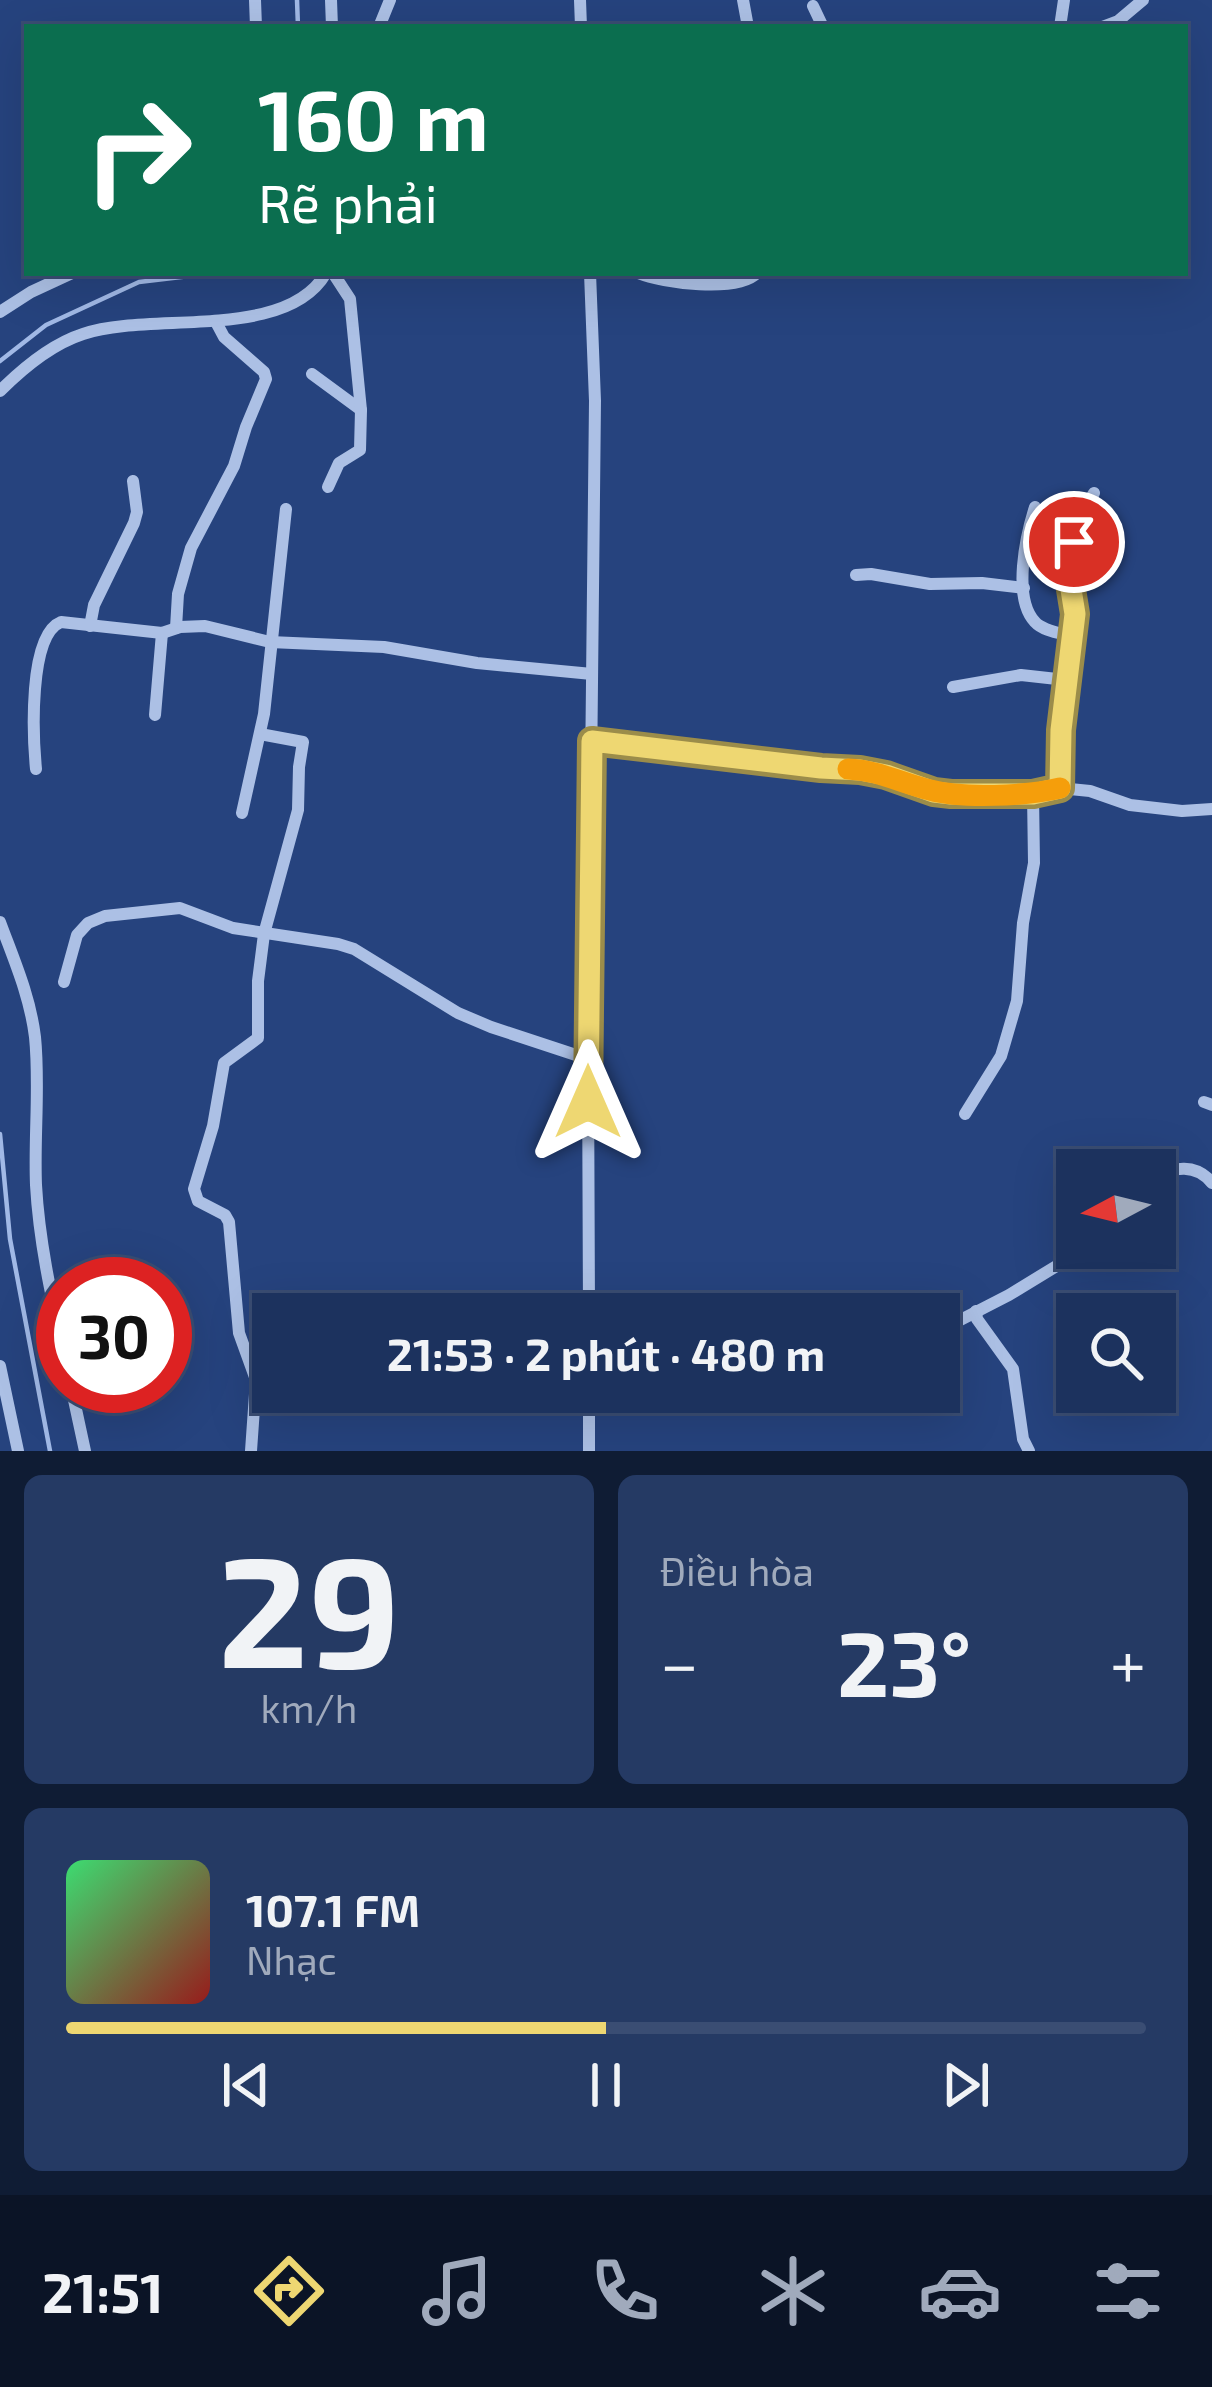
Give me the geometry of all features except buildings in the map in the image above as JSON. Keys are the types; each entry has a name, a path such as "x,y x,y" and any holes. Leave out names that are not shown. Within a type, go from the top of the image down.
{"street":[{"path":"1110,24 1144,0"},
{"path":"813,6 822,24"},
{"path":"0,312 66,276"},
{"path":"0,391 28,366 80,334 111,326 216,322 289,305 327,276"},
{"path":"328,487 339,463 360,450 361,410 350,299 333,276"},
{"path":"589,1293 595,401 590,276"},
{"path":"652,276 690,284 746,281 753,276"},
{"path":"154,716 181,576 235,466 266,379 264,372 224,338 216,322"},
{"path":"311,374 361,410"},
{"path":"90,626 94,605 134,523 133,481"},
{"path":"1060,788 1075,614 1068,562 1094,493"},
{"path":"1034,507 1022,564 1032,621 1071,636"},
{"path":"242,813 266,702 286,509"},
{"path":"856,575 1024,588"},
{"path":"36,769 35,684 47,633 61,622 169,631 215,627 270,642 385,647 592,674"},
{"path":"953,687 1021,675 1066,680"},
{"path":"251,1451 256,1380 239,1334 230,1222 197,1202 194,1189 213,1126 224,1063 258,1038 263,934 296,820 304,745 260,734"},
{"path":"592,741 860,770 934,792 1033,794 1060,788 1090,791 1130,805 1212,809"},
{"path":"965,1114 1001,1056 1017,1001 1023,922 1034,863 1033,794"},
{"path":"64,982 77,935 88,923 105,916 181,908 233,928 338,944 458,1012 588,1060"},
{"path":"0,922 26,991 34,1035 36,1185 46,1257"},
{"path":"1176,1170 1210,1174"},
{"path":"960,1320 1056,1266"},
{"path":"976,1311 1013,1370 1029,1451"},
{"path":"0,1366 18,1451"},
{"path":"77,1413 85,1451"},
{"path":"589,1451 590,1413"}],"waterway":[{"path":"297,0 298,24"},
{"path":"0,361 46,325 139,282 190,276"},
{"path":"0,1134 10,1239 50,1451"}],"slow traffic":[{"path":"848,769 951,794 1033,794 1060,788"}],"route":[{"path":"588,1102 592,741 860,770 951,794 1033,794 1060,788 1061,730 1075,614 1068,571 1074,542"}]}
